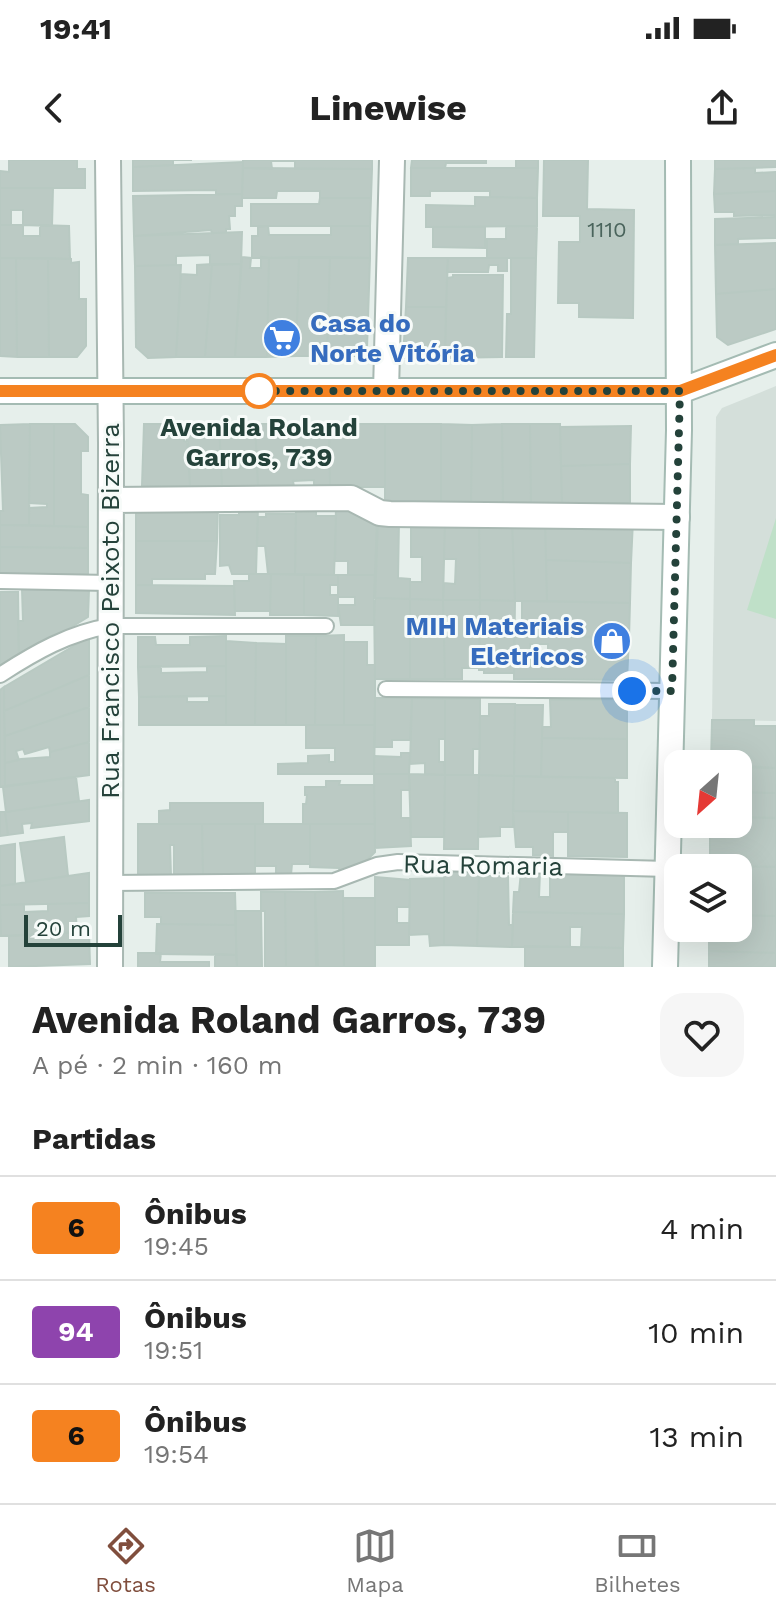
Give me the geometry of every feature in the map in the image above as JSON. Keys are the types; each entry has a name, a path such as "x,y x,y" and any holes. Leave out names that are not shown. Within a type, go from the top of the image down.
{"street":[{"name":"Rua Francisco Peixoto Bizerra","path":"108,160 111,391 110,967"},
{"path":"386,391 392,160"},
{"path":"668,854 680,391 678,160"},
{"path":"0,391 680,391 776,355"},
{"path":"111,500 351,498 380,513 390,514 677,517"},
{"path":"665,967 666,942"}],"lane":[{"path":"0,581 110,583"},
{"path":"0,675 86,629 111,626 326,626"},
{"path":"386,689 672,691"},
{"name":"Rua Romaria","path":"109,883 334,881 377,865 398,862 664,869"}],"shaded area":[{"path":"776,386 776,721 712,720 716,417 722,408"}],"green space":[{"path":"776,518 776,619 747,610"}],"building":[{"path":"9,160 77,160 77,169 85,169 85,188 0,188 0,171 9,172"},
{"path":"133,160 173,160 173,165 133,167"},
{"path":"243,160 372,160 372,169 295,169 295,161 271,161 272,169 243,168"},
{"path":"412,160 486,160 486,163 446,163 445,168 411,168"},
{"path":"516,160 538,160 538,168 516,168"},
{"path":"544,160 588,160 587,209 634,210 633,318 579,317 579,303 558,303 559,242 580,242 580,216 543,216"},
{"path":"715,160 776,160 776,167 715,169"},
{"path":"243,162 242,194 216,194 216,190 133,191 133,167"},
{"path":"243,168 372,169 371,198 320,198 320,191 277,191 276,198 242,198"},
{"path":"411,168 538,168 537,198 490,197 490,191 430,191 430,196 411,196"},
{"path":"755,168 755,173 776,172 776,191 714,194 715,169"},
{"path":"0,188 53,188 52,226 23,225 23,210 11,210 11,225 0,225"},
{"path":"776,191 776,215 734,216 734,212 715,212 714,194"},
{"path":"242,194 242,206 235,206 235,216 229,216 230,229 226,229 226,233 212,233 211,230 134,236 133,196"},
{"path":"475,197 537,198 537,226 426,227 426,205 475,206"},
{"path":"320,198 371,198 370,226 251,226 251,204 319,204"},
{"path":"776,217 776,238 738,239 738,244 715,245 715,219"},
{"path":"0,225 23,225 23,236 40,236 40,225 69,226 70,259 0,258"},
{"path":"268,226 269,235 331,235 331,226 370,226 370,258 252,258 252,236 258,236 258,227"},
{"path":"506,226 537,226 536,258 487,258 487,239 506,239"},
{"path":"433,227 485,227 485,248 433,247"},
{"path":"242,232 241,264 210,265 210,255 176,256 176,265 135,266 134,236"},
{"path":"776,243 776,289 716,294 715,245"},
{"path":"242,257 251,258 250,268 261,268 261,257 269,258 267,357 235,357"},
{"path":"299,257 330,257 327,356 296,356"},
{"path":"299,257 296,356 267,357 269,258"},
{"path":"330,257 370,258 367,348 358,356 327,356"},
{"path":"0,258 16,258 17,357 0,356"},
{"path":"16,258 48,258 49,357 17,357"},
{"path":"48,258 79,262 79,299 86,299 86,346 77,357 49,357"},
{"path":"408,258 448,258 446,307 406,307"},
{"path":"448,258 507,258 507,271 498,271 498,265 489,265 488,272 447,272"},
{"path":"511,258 536,258 534,357 506,357 507,314 511,314"},
{"path":"212,264 205,357 176,357 181,274 197,275 197,265"},
{"path":"212,264 241,264 235,357 205,357"},
{"path":"181,265 176,357 148,358 136,347 135,266"},
{"path":"453,275 503,275 502,357 445,358 447,278"},
{"path":"776,289 776,329 728,345 717,337 716,294"},
{"path":"406,307 446,307 445,358 403,358"},
{"path":"30,424 54,424 54,526 29,525 29,508 47,507 47,504 29,503"},
{"path":"30,424 29,525 0,525 0,511 3,511 0,425"},
{"path":"54,424 75,424 88,437 88,451 81,451 81,494 88,495 88,527 54,526"},
{"path":"144,424 183,424 184,441 188,442 190,486 142,486"},
{"path":"186,424 219,424 222,486 190,486"},
{"path":"219,424 255,424 258,486 222,486"},
{"path":"255,424 329,424 330,487 314,487 314,480 293,481 294,487 258,486"},
{"path":"329,424 385,424 385,487 330,487"},
{"path":"385,424 441,424 441,503 385,503"},
{"path":"441,424 472,425 471,503 441,503"},
{"path":"502,424 530,424 531,503 503,503"},
{"path":"502,424 503,503 471,503 472,425"},
{"path":"530,424 560,424 562,503 531,503"},
{"path":"631,426 630,464 561,466 560,427"},
{"path":"630,464 630,503 562,503 561,466"},
{"path":"136,505 218,506 217,541 136,541"},
{"path":"239,506 258,506 256,574 232,574 229,565 220,566 220,515 239,515"},
{"path":"296,506 316,507 316,516 336,516 334,575 295,574"},
{"path":"336,506 359,506 378,518 376,575 348,575 348,561 335,561"},
{"path":"266,514 296,514 295,574 268,574 265,546 257,546 258,517 266,517"},
{"path":"411,519 445,520 443,600 410,599 410,582 422,582 422,557 411,557"},
{"path":"445,520 479,521 480,600 443,600 444,583 455,584 456,559 444,559"},
{"path":"633,520 631,563 546,560 545,521"},
{"path":"377,521 399,521 398,578 410,579 410,599 374,598"},
{"path":"479,521 512,521 515,601 480,600"},
{"path":"512,521 545,521 547,601 515,601"},
{"path":"0,525 88,527 88,548 0,547"},
{"path":"136,541 217,541 215,574 205,574 205,579 152,579 152,585 136,585"},
{"path":"0,547 88,548 88,575 0,574"},
{"path":"546,560 631,563 630,603 547,601"},
{"path":"249,574 271,574 270,611 235,611 234,581 249,581"},
{"path":"271,574 304,575 304,615 270,615"},
{"path":"304,575 338,575 338,585 330,585 330,595 338,595 338,616 304,615"},
{"path":"338,575 376,575 374,625 341,625 338,605 355,605 355,597 338,597"},
{"path":"136,585 234,586 235,615 136,613"},
{"path":"22,589 89,590 88,617 19,659 18,621 23,621"},
{"path":"0,592 18,592 19,659 0,671"},
{"path":"374,598 410,599 410,679 375,679"},
{"path":"410,599 443,600 445,679 410,679"},
{"path":"443,600 480,600 479,668 462,668 462,679 445,679"},
{"path":"480,600 515,601 514,673 484,673 484,670 479,670"},
{"path":"522,601 630,603 629,638 522,635"},
{"path":"344,635 344,725 315,725 316,636"},
{"path":"226,636 226,666 138,667 138,637 155,637 156,645 190,645 190,637"},
{"path":"286,636 316,636 315,725 286,725"},
{"path":"514,636 629,638 627,680 514,679","holes":["530,644 548,644 548,667 530,667"]},
{"path":"89,637 89,675 4,711 4,687"},
{"path":"226,641 256,643 255,725 226,725"},
{"path":"344,642 367,642 367,665 375,664 375,725 344,725"},
{"path":"256,643 286,644 286,725 255,725"},
{"path":"161,666 161,673 207,672 207,666 226,666 226,696 139,697 138,667"},
{"path":"89,675 89,707 5,736 4,711"},
{"path":"4,687 5,786 0,787 0,690"},
{"path":"187,696 187,702 209,702 209,696 226,696 226,725 139,725 139,697"},
{"path":"375,698 412,698 410,740 392,740 392,747 374,747"},
{"path":"412,698 445,699 445,739 439,739 439,762 444,762 445,775 425,774 425,763 410,764"},
{"path":"445,699 480,699 480,749 473,749 473,775 445,775"},
{"path":"550,700 627,700 627,739 542,738 542,727 551,727"},
{"path":"489,704 515,704 514,776 479,775 480,716 489,716"},
{"path":"515,705 543,705 541,777 514,776"},
{"path":"89,707 89,742 50,752 49,747 25,754 23,749 16,751 19,760 5,763 5,736"},
{"path":"712,720 754,720 754,726 776,726 776,768 752,767 752,750 711,750"},
{"path":"306,725 375,725 374,774 278,774 278,764 308,763 308,756 329,755 329,762 335,762 335,748 306,748"},
{"path":"542,738 627,739 627,778 541,777"},
{"path":"89,742 89,775 5,786 5,763 50,757 50,752"},
{"path":"401,753 410,753 409,774 374,774 374,756 401,757"},
{"path":"752,767 776,768 776,793 752,792"},
{"path":"374,774 409,774 410,790 401,790 401,818 410,818 411,846 375,848"},
{"path":"409,774 445,775 444,837 411,837"},
{"path":"445,775 479,775 478,849 444,849"},
{"path":"479,775 514,776 513,827 500,827 500,836 478,837"},
{"path":"514,776 615,778 618,782 618,813 513,811"},
{"path":"76,777 79,801 6,812 3,787"},
{"path":"326,781 340,781 339,785 374,785 375,824 303,824 303,804 306,804 307,795 305,787 326,787"},
{"path":"752,792 776,793 776,818 752,817"},
{"path":"89,800 89,821 31,828 32,823 22,824 23,833 8,835 5,812"},
{"path":"170,803 263,803 263,824 159,824 159,811 170,810"},
{"path":"513,811 568,812 568,832 553,832 553,856 533,855 533,847 516,847"},
{"path":"0,812 5,812 8,835 0,836"},
{"path":"568,812 627,813 627,857 568,856"},
{"path":"752,817 776,818 776,867 752,866 752,854 710,854 710,838 752,838"},
{"path":"138,824 202,824 203,875 174,875 174,845 170,845 171,876 138,876"},
{"path":"202,824 255,824 255,875 203,875"},
{"path":"255,824 310,824 310,864 292,864 291,875 276,875 276,866 255,866"},
{"path":"310,824 375,824 375,852 359,868 340,874 339,868 310,867"},
{"path":"64,837 68,876 26,882 20,843"},
{"path":"15,844 15,884 0,886 0,846"},
{"path":"752,866 776,867 776,916 752,915"},
{"path":"444,871 479,871 477,946 444,945"},
{"path":"521,872 540,872 539,897 550,897 550,873 624,874 624,914 513,912 514,892 519,892"},
{"path":"89,873 89,903 0,905 0,886"},
{"path":"479,876 508,876 512,947 477,946"},
{"path":"375,877 410,880 410,907 397,907 397,923 409,923 409,945 375,945"},
{"path":"444,878 444,945 430,946 429,934 409,935 410,879"},
{"path":"343,891 344,967 318,967 315,892"},
{"path":"261,892 285,892 286,967 265,967 265,911 261,911"},
{"path":"285,892 315,892 316,967 286,967"},
{"path":"145,893 235,893 236,925 161,924 161,917 145,917"},
{"path":"343,898 375,898 375,967 344,967"},
{"path":"89,903 89,916 76,917 77,932 1,936 0,905 24,904 24,912 48,911 48,904"},
{"path":"235,911 261,911 262,967 237,967"},
{"path":"513,912 624,914 623,948 581,947 582,927 570,927 570,947 512,947"},
{"path":"752,915 776,916 776,953 709,951 709,942 752,942"},
{"path":"157,924 236,925 236,955 156,954"},
{"path":"89,932 90,964 9,967 9,936"},
{"path":"525,946 623,948 623,967 525,967"},
{"path":"709,951 776,953 776,967 709,967"},
{"path":"138,953 161,953 160,962 209,962 209,967 138,967"},
{"path":"215,954 236,955 237,967 215,967"}],"bus line":[{"name":"6","path":"0,391 680,391 776,355"}],"place":[{"name":"Casa do Norte Vitória","path":"282,338"},
{"name":"Avenida Roland Garros, 739","path":"259,391"},
{"name":"MIH Materiais Eletricos","path":"612,641"}],"route":[{"path":"259,391 253,391 624,393 680,391 672,691 632,691"}]}
